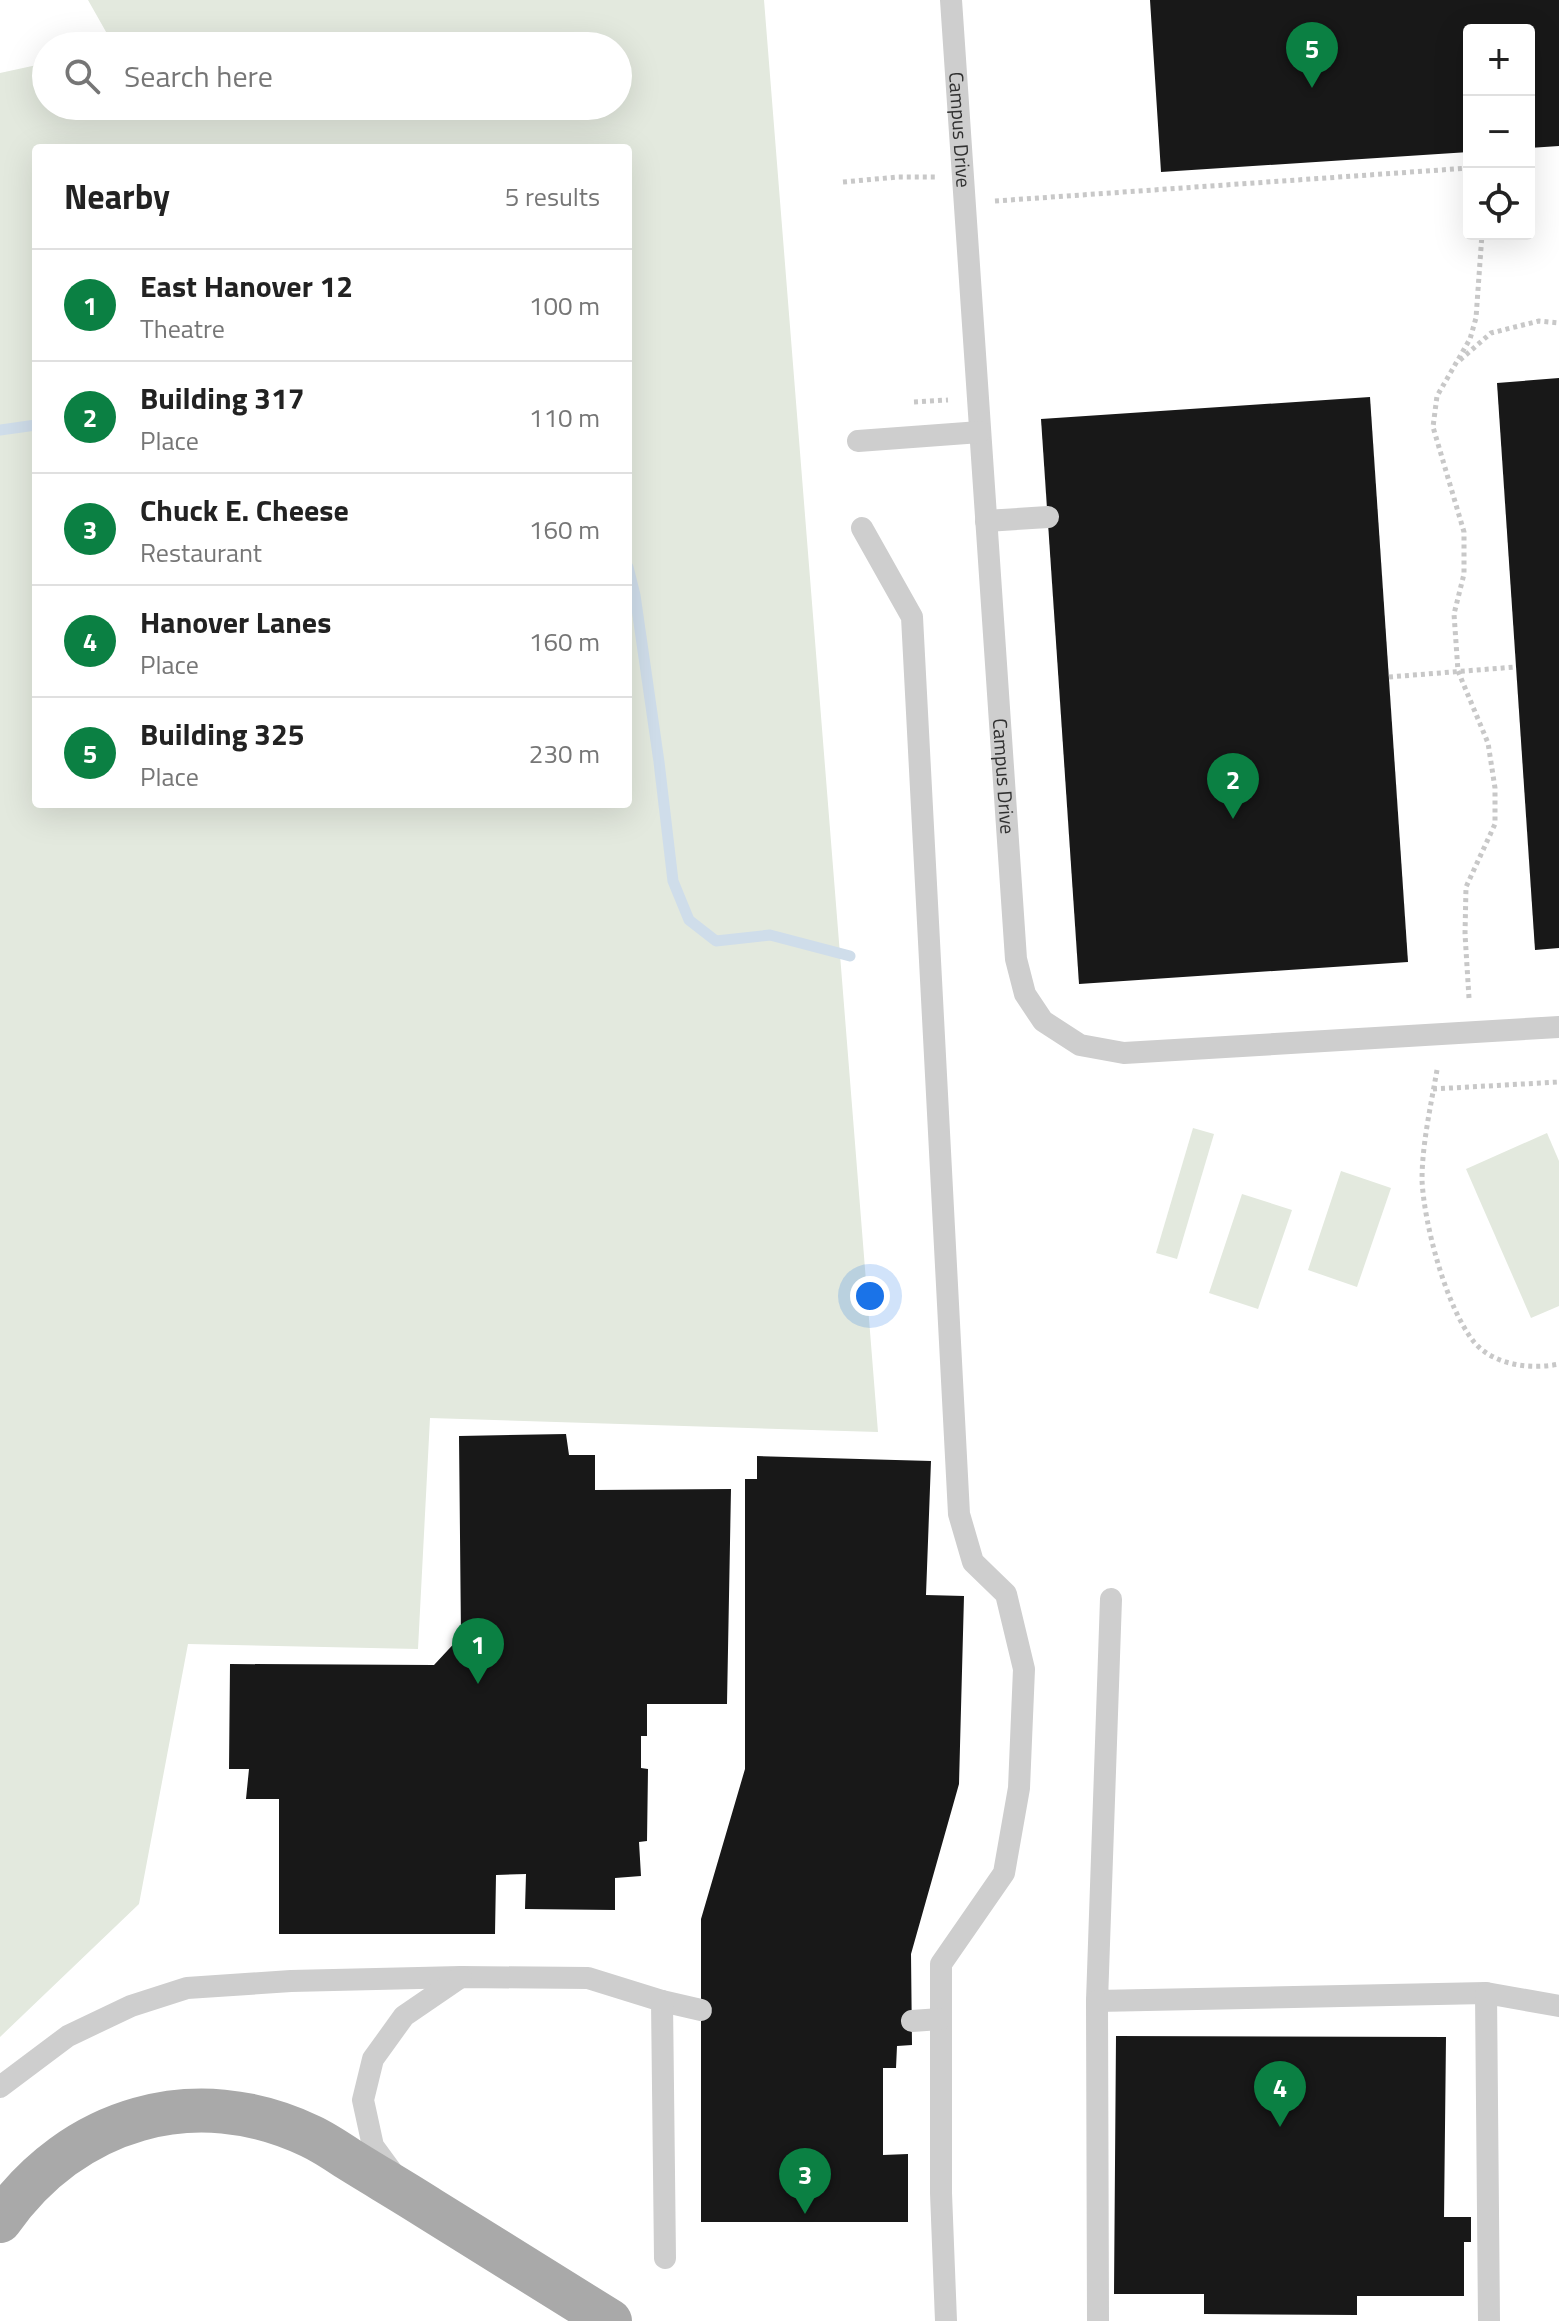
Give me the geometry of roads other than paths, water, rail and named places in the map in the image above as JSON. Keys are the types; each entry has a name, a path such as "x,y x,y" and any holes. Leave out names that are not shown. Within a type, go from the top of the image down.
{"main road":[{"path":"0,2221 29,2184 64,2154 105,2130 145,2116 189,2110 248,2114 310,2135 610,2321"}],"lane":[{"name":"Campus Drive","path":"951,0 1016,959 1025,994 1043,1021 1080,1045 1124,1053 1559,1027"},
{"path":"858,441 980,432"},
{"path":"986,521 1048,517"},
{"path":"862,528 912,617 959,1514 973,1562 1006,1594 1024,1669 1019,1788 1004,1873 941,1964 941,2193 946,2310"},
{"path":"1098,2321 1097,2001 1111,1599"},
{"path":"413,2198 373,2146 363,2100 366,2086 373,2059 404,2016 461,1977"},
{"path":"0,2087 68,2036 131,2006 187,1988 291,1981 588,1978 701,2010"},
{"path":"1097,2001 1486,1993 1559,2006"},
{"path":"1486,1993 1489,2321"},
{"path":"662,2001 665,2258"},
{"path":"912,2021 940,2019"}],"waterway":[{"path":"0,430 32,426"},
{"path":"632,583 673,881 689,920 716,941 770,935 850,956"}],"place":[{"name":"Building 325","path":"1312,88"},
{"name":"Building 317","path":"1233,819"},
{"name":"East Hanover 12","path":"478,1684"},
{"name":"Hanover Lanes","path":"1280,2127"},
{"name":"Chuck E. Cheese","path":"805,2214"}]}
